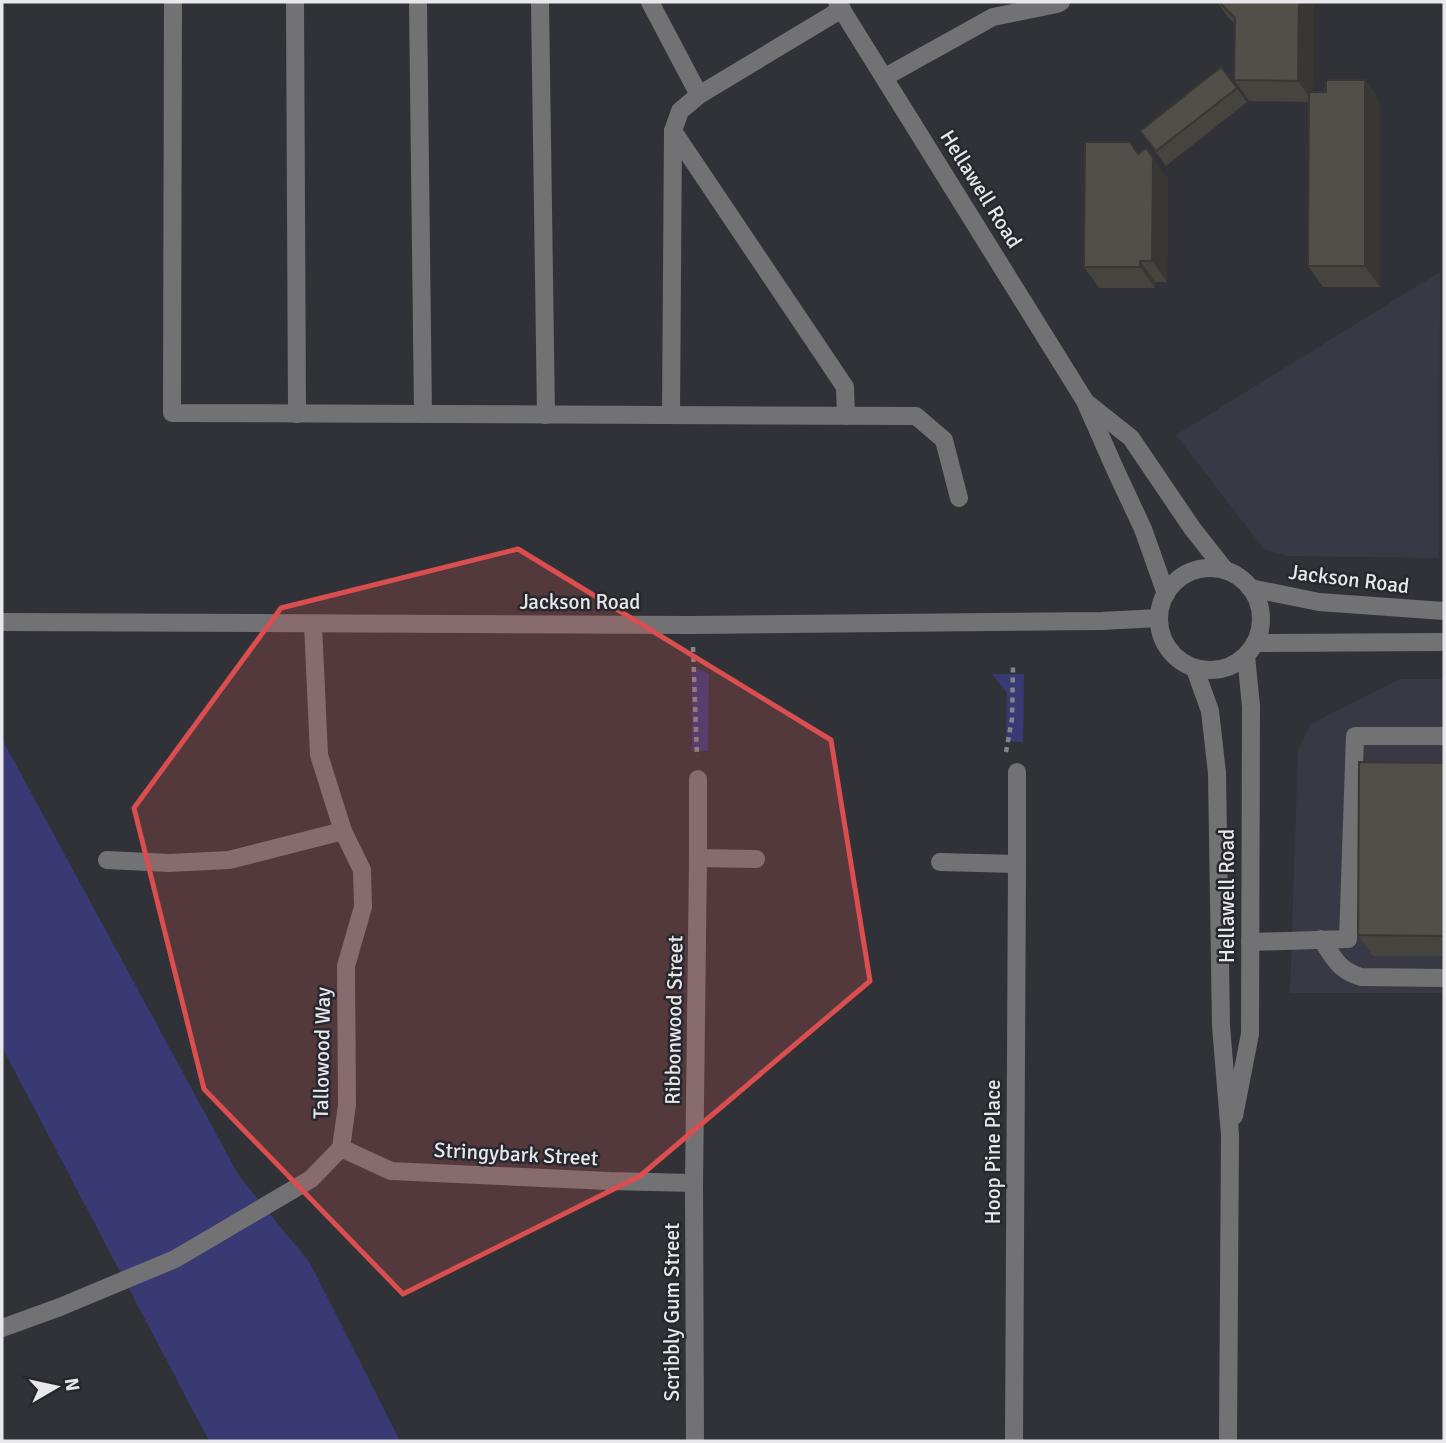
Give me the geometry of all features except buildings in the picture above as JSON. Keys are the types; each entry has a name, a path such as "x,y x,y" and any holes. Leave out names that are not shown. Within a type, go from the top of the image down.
{"street":[{"path":"173,2 172,414 916,416 944,440 959,498"},
{"path":"295,2 297,414"},
{"path":"418,2 423,414"},
{"path":"540,2 547,415"},
{"path":"650,2 699,95"},
{"path":"885,77 993,17 1061,2"},
{"path":"671,415 673,131 680,111 699,95 840,6"},
{"name":"Hellawell Road","path":"840,6 1085,401 1143,529 1166,594"},
{"path":"673,131 845,387 846,416"},
{"name":"Hellawell Road","path":"1085,401 1131,438 1224,570"},
{"path":"1208,568 1224,570 1238,577 1250,588 1258,605 1261,625 1250,650 1235,664 1222,670 1208,671 1195,668 1176,658 1163,640 1160,606 1176,581 1191,572 1208,568"},
{"name":"Jackson Road","path":"1250,588 1319,602 1444,611"},
{"name":"Jackson Road","path":"2,622 692,625 1101,621 1159,618"},
{"name":"Tallowood Way","path":"2,1328 175,1259 311,1179 341,1148 347,1105 346,966 362,907 362,870 343,831 319,755 313,624"},
{"path":"1250,650 1444,642"},
{"name":"Hellawell Road","path":"1230,1135 1250,1034 1250,650"},
{"name":"Hellawell Road","path":"1195,668 1210,711 1217,773 1221,1026 1230,1135 1228,1441"},
{"path":"1250,942 1348,939 1355,736 1444,736"},
{"name":"Hoop Pine Place","path":"1014,1441 1017,772"},
{"name":"Ribbonwood Street","path":"694,1183 698,779"},
{"path":"107,860 169,863 229,860 343,831"},
{"path":"698,858 756,859"},
{"path":"940,862 1017,864"},
{"path":"1321,939 1338,965 1348,973 1361,977 1444,978"},
{"name":"Stringybark Street","path":"341,1148 391,1171 694,1183"},
{"name":"Scribbly Gum Street","path":"694,1183 695,1441"}],"path":[{"path":"692,625 698,779"},
{"path":"1013,666 1012,719 1005,753 1017,772"}],"highlighted area":[{"path":"518,549 831,740 870,981 640,1176 403,1294 204,1089 134,808 281,608"}],"shaded area":[{"path":"1440,272 1439,558 1287,556 1264,549 1176,435"},
{"path":"692,666 709,674 708,751 692,751"},
{"path":"992,674 1024,674 1023,742 1006,741 1007,693"},
{"path":"1399,679 1444,679 1444,993 1290,993 1298,751 1311,724"},
{"path":"2,739 239,1176 310,1263 400,1441 209,1441 2,1047"}]}
